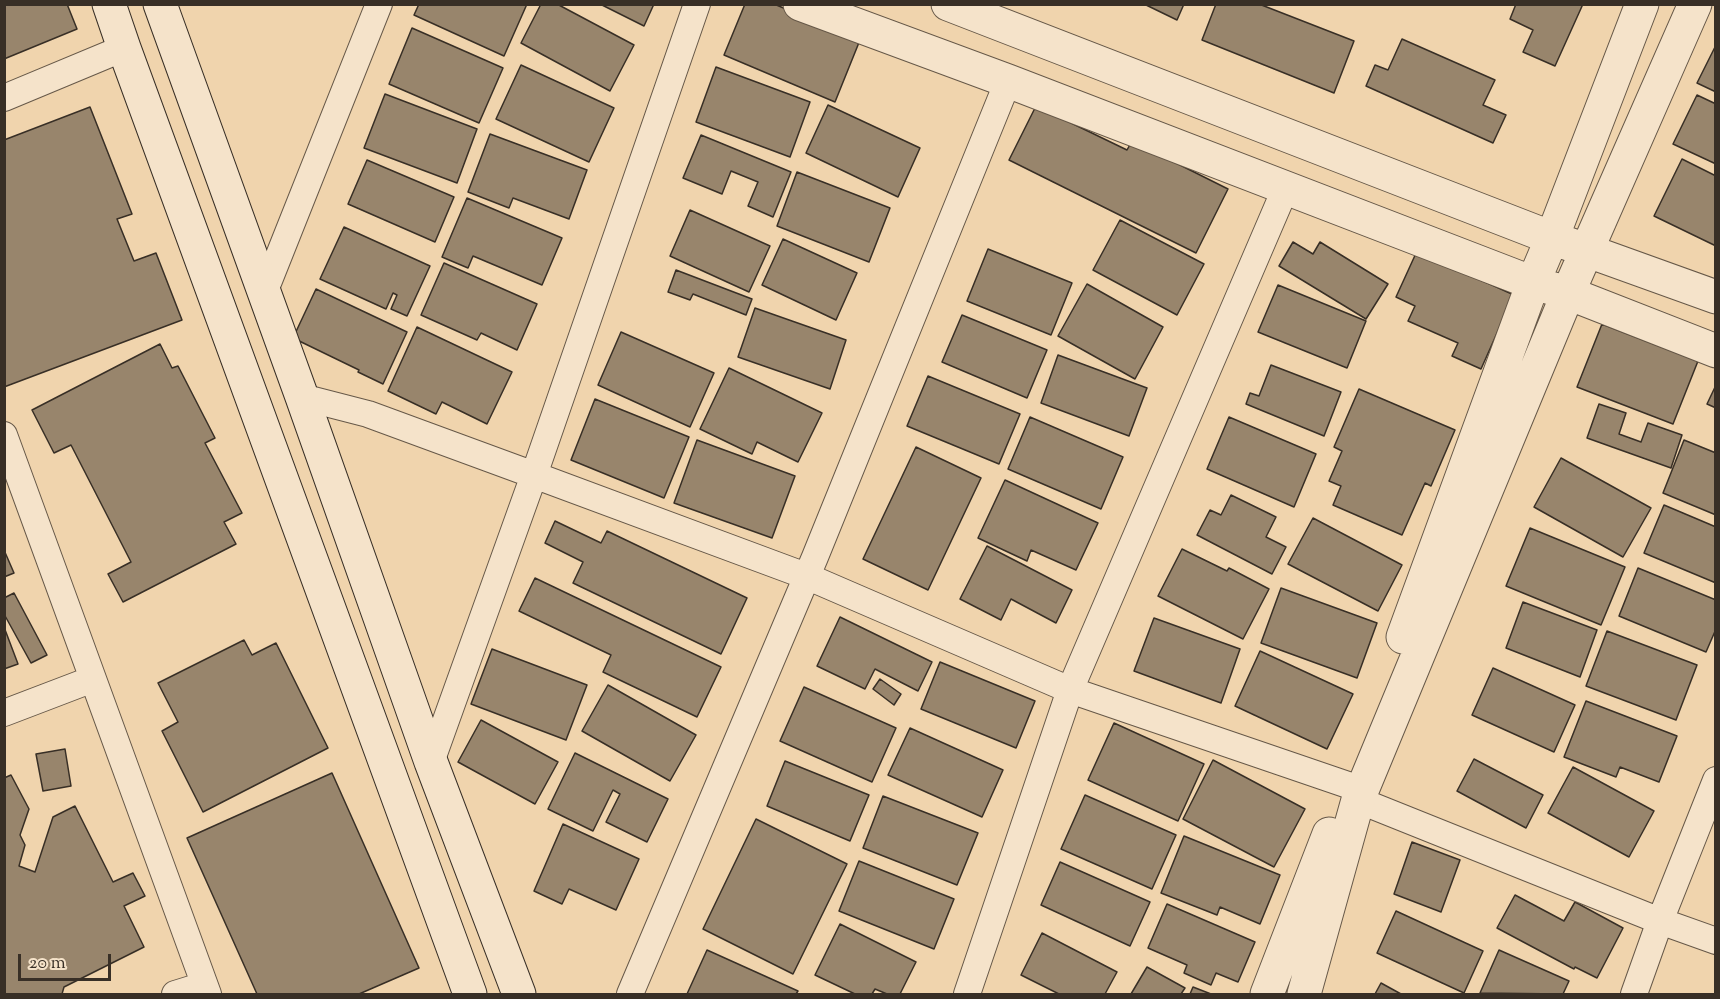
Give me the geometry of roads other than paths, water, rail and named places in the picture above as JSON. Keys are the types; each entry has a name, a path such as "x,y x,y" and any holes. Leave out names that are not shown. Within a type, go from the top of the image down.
{"street":[{"path":"110,4 124,48 470,994"},
{"path":"160,4 431,762 519,994"},
{"path":"264,293 379,4"},
{"path":"431,762 534,475 697,4"},
{"path":"800,4 1008,81 1533,283 1568,293 1716,351"},
{"path":"948,4 1552,238 1716,297"},
{"path":"1304,994 1353,793 1533,283 1642,4"},
{"path":"1267,994 1568,293 1695,4"},
{"path":"4,99 124,48"},
{"path":"630,994 806,576 1008,81"},
{"path":"968,994 1070,690 1286,187"},
{"path":"302,397 368,414 806,576 1070,690 1353,793 1660,921 1716,941"},
{"path":"4,435 206,990 175,994"},
{"path":"4,713 93,679"},
{"path":"1634,994 1660,921 1716,780"}]}
